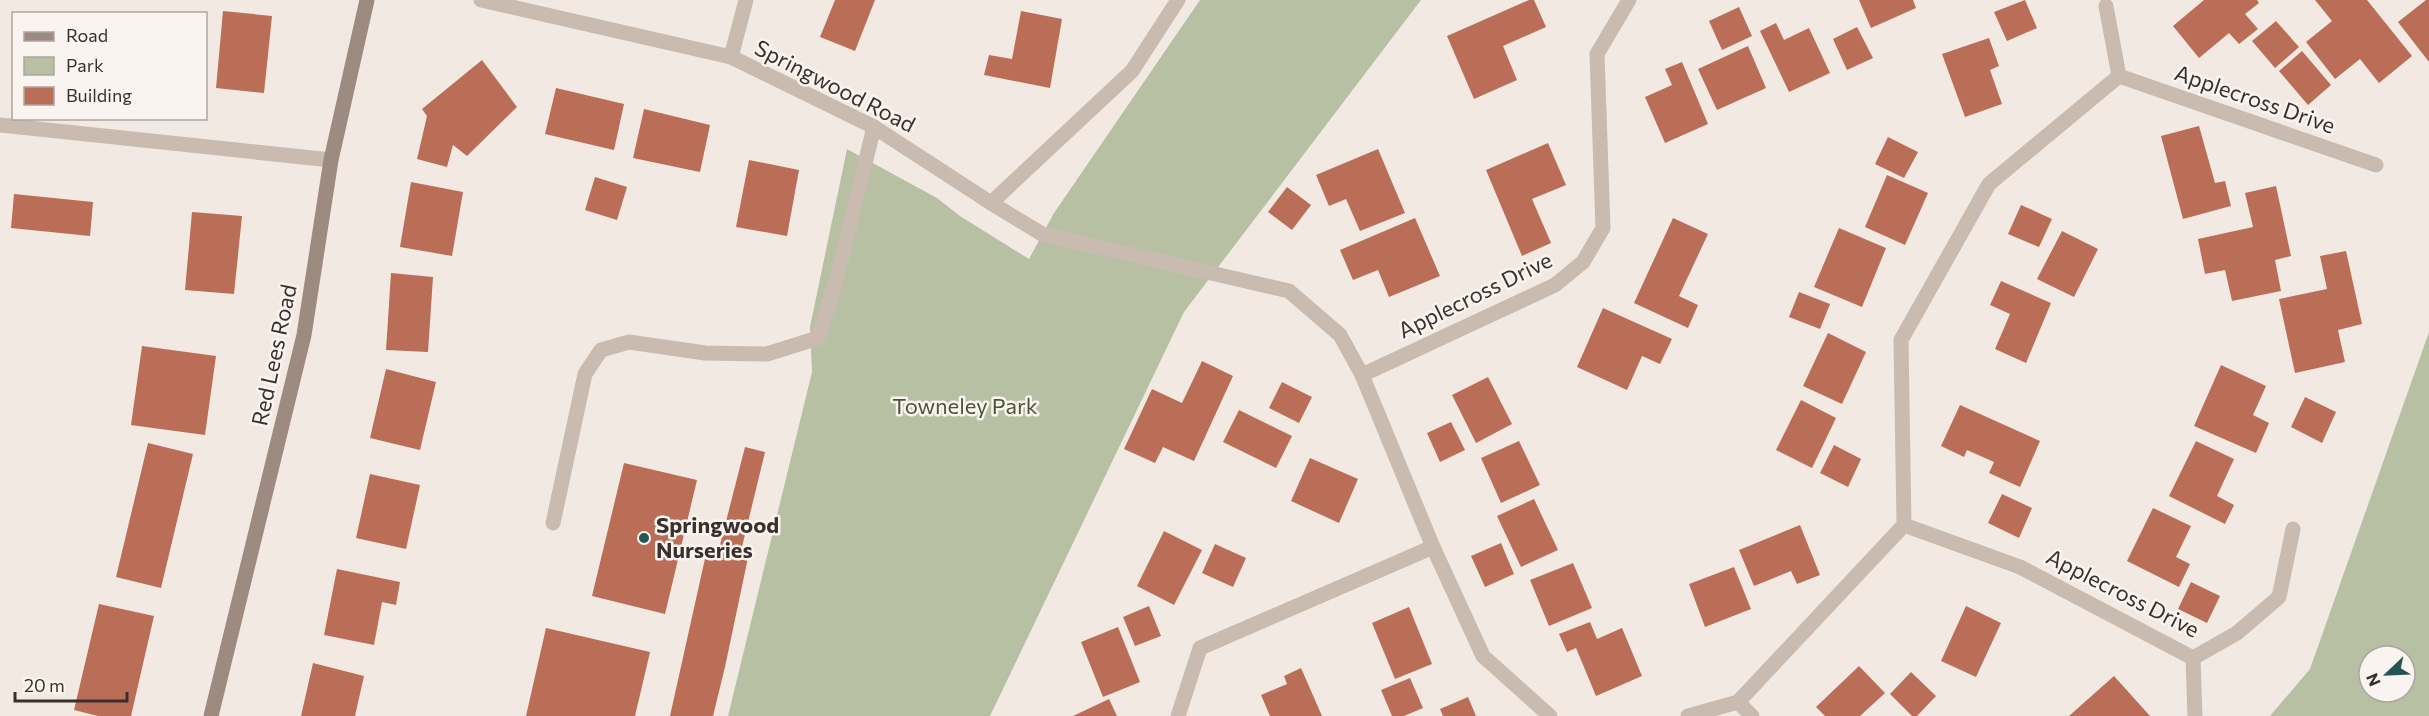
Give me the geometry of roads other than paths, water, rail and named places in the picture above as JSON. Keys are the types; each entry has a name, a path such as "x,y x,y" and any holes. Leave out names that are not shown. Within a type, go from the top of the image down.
{"street":[{"name":"Red Lees Road","path":"211,716 304,335 331,160 367,0"},
{"name":"Springwood Road","path":"481,0 731,57 874,126 991,202"},
{"path":"731,57 746,0"},
{"path":"1178,0 1132,71 991,202 1042,234 1289,291 1340,336 1362,375 1433,547 1483,656 1550,716"},
{"name":"Applecross Drive","path":"1362,375 1555,285 1582,262 1604,228 1597,54 1629,0"},
{"path":"1688,716 1738,702 1904,525 1901,340 1989,184 2119,76 2106,6"},
{"name":"Applecross Drive","path":"2119,76 2376,165"},
{"path":"0,125 331,160"},
{"path":"553,523 585,374 601,350 629,342 705,353 766,354 818,338 837,278 874,126"},
{"name":"Applecross Drive","path":"1904,525 2020,567 2193,658 2237,633 2278,597 2293,529"},
{"path":"1178,716 1200,648 1433,547"},
{"path":"2193,658 2195,716"},
{"path":"1738,702 1752,716"}],"place":[{"name":"Springwood Nurseries","path":"644,538"}],"park label":[{"name":"Towneley Park","path":"965,406"}]}
